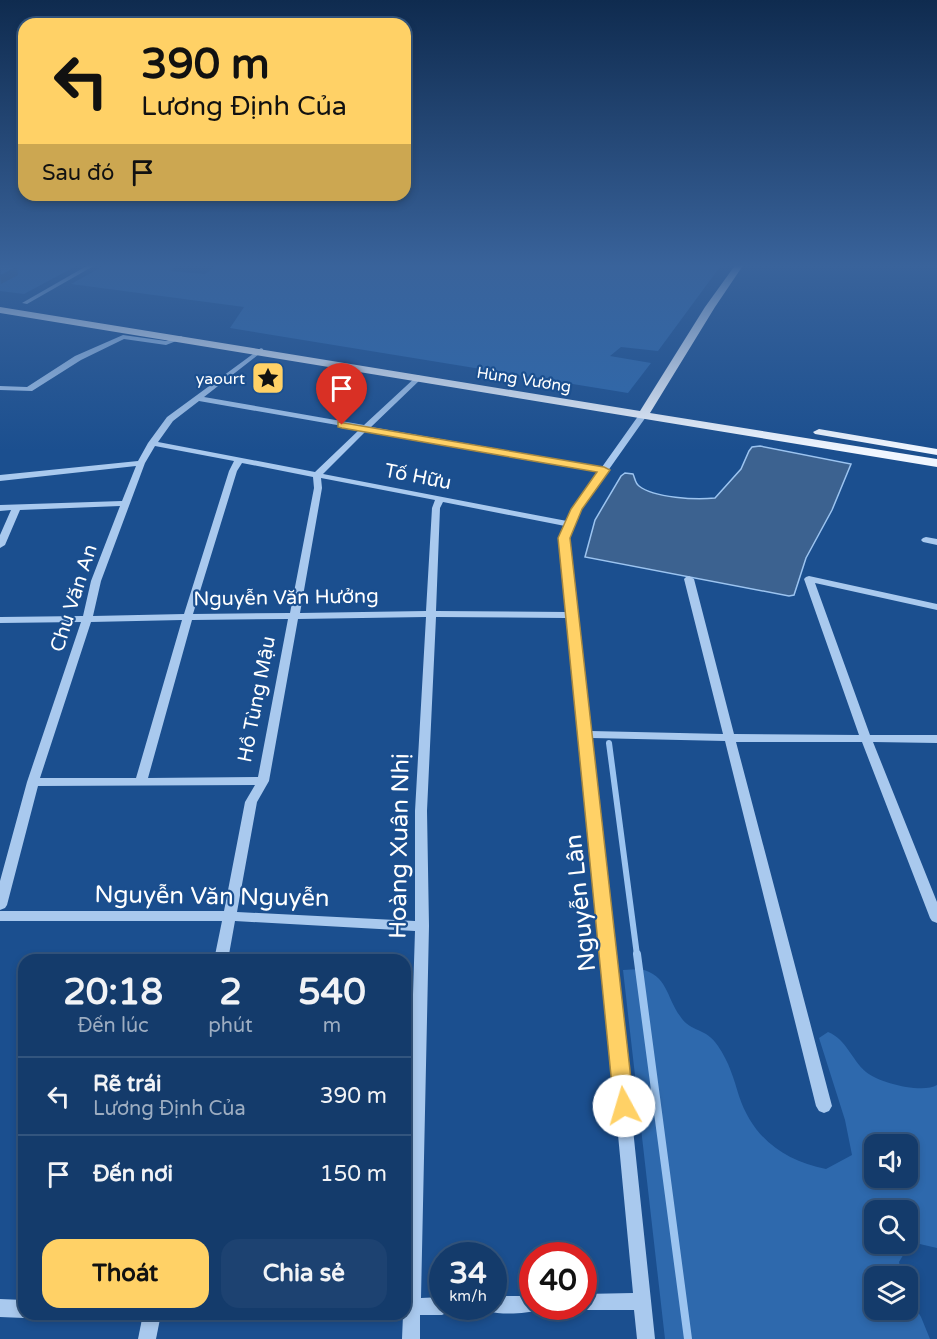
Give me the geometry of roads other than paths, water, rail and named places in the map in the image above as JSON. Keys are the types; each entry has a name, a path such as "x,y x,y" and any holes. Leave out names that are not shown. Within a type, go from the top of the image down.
{"main road":[{"name":"Hùng Vương","path":"109,326 418,377 652,408"},
{"path":"171,326 298,347"},
{"path":"652,408 699,326"},
{"name":"Hùng Vương","path":"509,381 937,463"},
{"path":"809,430 937,452"}],"street":[{"path":"0,388 29,389 78,358 123,337 166,343 181,338"},
{"name":"Chu Văn An","path":"0,905 33,782 87,618 96,581 141,463 152,443 170,419 261,350"},
{"path":"317,475 418,377"},
{"path":"197,398 604,470"},
{"name":"Nguyễn Lân","path":"646,1339 586,734 564,538 577,509 652,408"},
{"name":"Tố Hữu","path":"152,443 570,524"},
{"path":"141,782 232,471 239,460"},
{"path":"0,478 141,463"},
{"name":"Hồ Tùng Mậu","path":"222,954 251,802 263,781 318,488 317,475"},
{"name":"Hoàng Xuân Nhị","path":"411,1248 422,926 421,811 436,508 440,498"},
{"path":"0,508 127,503"},
{"path":"0,545 16,508"},
{"path":"926,540 937,542"},
{"path":"689,579 824,1106"},
{"path":"937,606 809,579 866,739 937,918"},
{"name":"Nguyễn Văn Hưởng","path":"0,620 295,615 572,615"},
{"path":"586,734 730,738 937,739"},
{"path":"33,782 263,781"},
{"name":"Nguyễn Văn Nguyễn","path":"0,916 229,916 422,926"},
{"path":"597,1302 642,1301"},
{"path":"411,1307 429,1306"},
{"path":"0,1308 18,1309"},
{"path":"147,1339 151,1320"},
{"name":"Hoàng Xuân Nhị","path":"410,1320 411,1339"}],"waterway":[{"path":"609,743 637,955"},
{"path":"637,954 688,1339"}],"place":[{"name":"yaourt","path":"268,378"}]}
